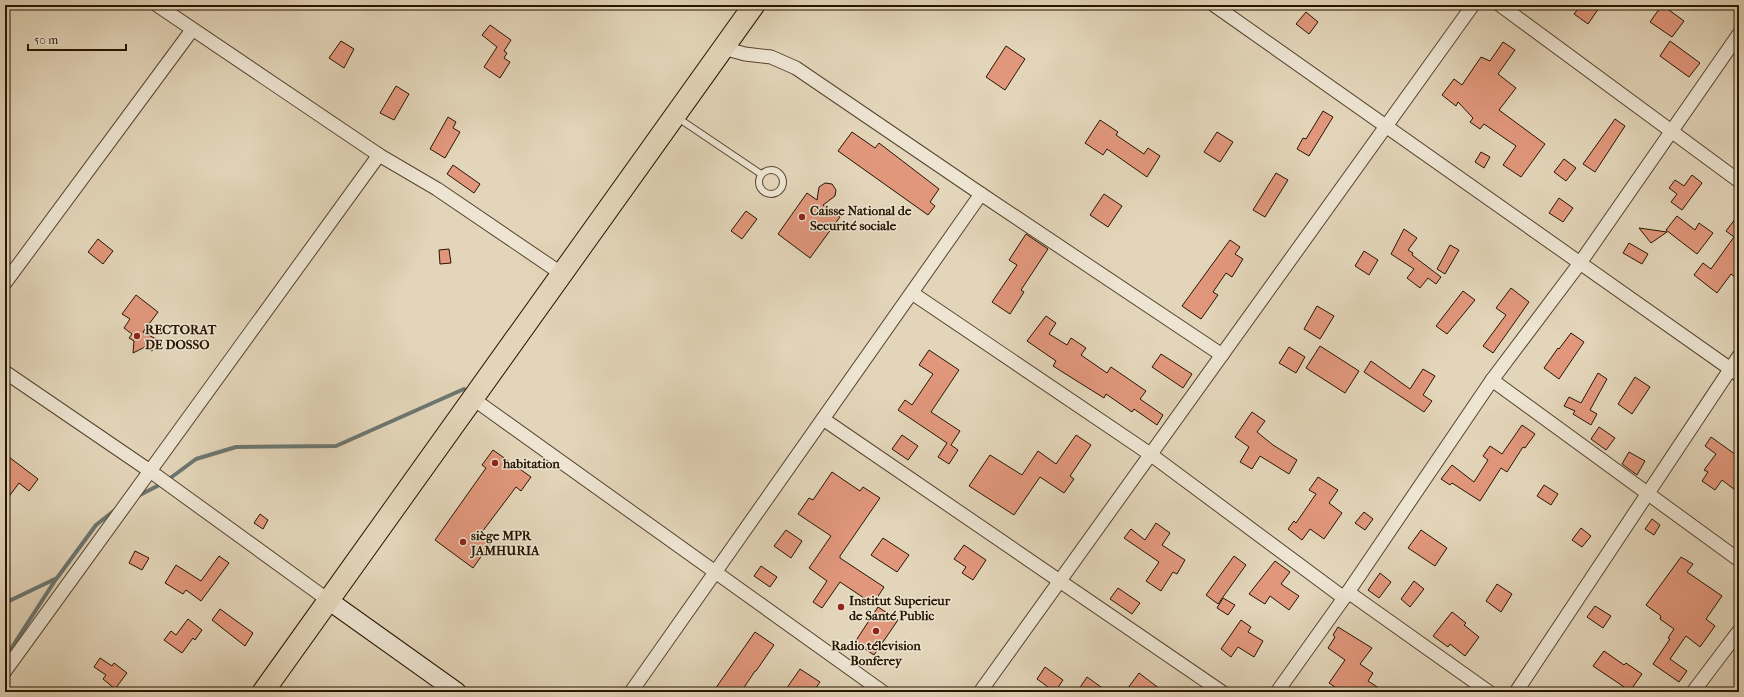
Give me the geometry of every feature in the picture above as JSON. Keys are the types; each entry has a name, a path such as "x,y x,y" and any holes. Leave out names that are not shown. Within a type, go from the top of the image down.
{"highway":[{"path":"263,692 754,5"}],"main road":[{"path":"328,600 455,691"}],"street":[{"path":"157,5 379,155 437,189 562,274"},
{"path":"1214,5 1734,372"},
{"path":"980,692 1473,5"},
{"path":"1500,5 1739,181"},
{"path":"5,283 192,30"},
{"path":"1277,692 1346,595 1492,380 1580,263 1739,34"},
{"path":"723,48 745,54 771,58 796,68 981,194 1222,354"},
{"path":"5,670 379,155"},
{"path":"631,692 981,194"},
{"path":"912,292 1150,454 1346,595 1489,692"},
{"path":"1516,692 1647,493 1734,372 1739,356"},
{"path":"5,372 150,471 328,600"},
{"path":"1492,380 1739,560"},
{"path":"472,398 883,692"},
{"path":"823,419 1222,692"},
{"path":"1693,692 1739,631"}],"lane":[{"path":"675,116 761,174"},
{"path":"767,170 774,170 780,174 783,181 782,188 777,193 770,195 764,193 759,187 758,180 761,174 767,170"}],"building":[{"path":"1581,5 1601,5 1588,24 1574,14"},
{"path":"1662,5 1684,21 1672,37 1650,22"},
{"path":"1306,12 1318,22 1309,34 1296,24"},
{"path":"490,25 511,40 504,51 507,53 504,58 510,62 500,78 484,67 497,47 482,35"},
{"path":"341,41 354,49 344,68 329,58"},
{"path":"1670,41 1700,63 1689,77 1660,56"},
{"path":"1503,42 1515,50 1498,74 1516,88 1499,110 1545,144 1521,177 1503,165 1516,146 1484,124 1480,129 1470,122 1473,118 1458,102 1456,106 1442,95 1454,79 1462,85 1481,57 1490,61"},
{"path":"1006,46 1025,59 1005,90 986,77"},
{"path":"396,86 409,94 394,120 380,113"},
{"path":"1323,111 1333,117 1309,156 1297,149 1303,138 1306,139"},
{"path":"448,117 456,122 453,128 460,132 445,158 430,149"},
{"path":"1615,119 1625,126 1595,172 1583,164"},
{"path":"1100,120 1118,132 1116,135 1144,154 1148,148 1160,156 1147,177 1107,149 1103,155 1085,143"},
{"path":"852,132 875,148 879,143 939,189 930,202 935,206 928,215 838,151"},
{"path":"1217,132 1233,142 1220,162 1204,152"},
{"path":"1481,152 1490,157 1484,168 1475,162"},
{"path":"1564,159 1576,168 1566,181 1554,172"},
{"path":"453,165 480,184 474,193 447,174"},
{"path":"1276,173 1288,180 1265,217 1253,210"},
{"path":"1692,175 1702,183 1682,210 1671,202 1677,194 1669,188 1675,180 1684,186"},
{"path":"825,183 832,184 836,190 835,196 823,205 840,217 810,258 778,234 807,193 817,200 819,187"},
{"path":"1104,194 1122,206 1108,227 1090,215"},
{"path":"1559,198 1573,208 1563,222 1549,213"},
{"path":"746,211 757,219 742,239 731,231"},
{"path":"1739,214 1739,280 1731,274 1717,293 1694,275 1703,263 1711,269 1734,237 1726,231"},
{"path":"1677,216 1695,230 1699,223 1713,233 1697,254 1666,230"},
{"path":"1639,228 1667,232 1651,243"},
{"path":"1404,229 1417,238 1408,250 1413,253 1412,255 1441,277 1436,284 1428,278 1420,288 1407,278 1414,269 1391,254"},
{"path":"1026,234 1048,249 1021,290 1024,292 1010,314 992,302 1017,265 1009,260"},
{"path":"98,239 113,251 103,264 88,252"},
{"path":"1230,240 1240,247 1235,254 1243,259 1232,277 1226,273 1213,292 1218,295 1201,319 1182,306"},
{"path":"1629,243 1648,254 1642,264 1623,253"},
{"path":"1450,245 1459,250 1445,274 1437,269"},
{"path":"449,249 451,263 440,264 439,250"},
{"path":"1364,251 1378,260 1369,275 1355,266"},
{"path":"1511,288 1529,302 1493,353 1483,346 1506,315 1496,308"},
{"path":"1463,291 1475,300 1447,334 1436,326"},
{"path":"136,295 158,312 143,332 158,340 152,351 145,347 133,353 134,341 129,338 132,334 124,328 130,319 122,314"},
{"path":"1317,306 1334,316 1320,339 1304,329"},
{"path":"1046,316 1056,323 1049,334 1067,345 1071,338 1086,348 1081,355 1107,373 1111,367 1146,391 1140,399 1163,415 1157,425 1134,409 1132,412 1106,394 1104,398 1053,366 1056,361 1027,341"},
{"path":"1571,333 1584,342 1559,379 1544,368"},
{"path":"1320,346 1359,371 1345,393 1306,368"},
{"path":"1289,347 1305,357 1296,373 1279,363"},
{"path":"929,350 959,370 931,412 960,431 951,445 958,450 949,464 938,457 947,443 898,410 905,400 912,405 933,374 919,365"},
{"path":"1161,354 1192,374 1183,388 1152,367"},
{"path":"1371,361 1410,389 1423,369 1435,376 1423,395 1432,401 1424,412 1364,372"},
{"path":"1598,373 1607,379 1590,410 1597,414 1591,425 1573,414 1575,411 1564,406 1569,397 1581,403"},
{"path":"1635,377 1650,387 1632,414 1618,404"},
{"path":"1252,412 1265,421 1257,432 1273,445 1297,460 1289,474 1260,456 1252,469 1240,462 1249,447 1235,437"},
{"path":"1522,425 1535,434 1525,448 1523,447 1507,472 1501,468 1480,501 1452,483 1450,485 1441,479 1452,465 1474,482 1488,460 1483,456 1490,446 1502,454"},
{"path":"1599,427 1615,438 1606,450 1591,439"},
{"path":"902,435 918,446 908,460 892,449"},
{"path":"1076,435 1091,445 1070,476 1074,479 1064,493 1040,477 1014,515 969,486 990,455 1022,475 1038,451 1056,464"},
{"path":"1711,437 1739,457 1739,493 1722,480 1715,490 1702,481 1708,472 1704,470 1716,454 1705,446"},
{"path":"493,450 531,477 521,491 516,487 479,536 490,544 473,568 435,540 486,468 482,465"},
{"path":"1629,452 1645,461 1637,475 1622,464"},
{"path":"5,454 38,479 29,491 19,483 5,502"},
{"path":"832,472 860,491 863,487 880,498 840,556 840,558 884,587 873,604 840,582 822,608 813,602 827,581 809,568 831,536 798,514 809,498 813,500"},
{"path":"1318,477 1338,490 1329,503 1342,513 1324,539 1310,529 1302,540 1288,529 1294,521 1296,523 1316,494 1309,490"},
{"path":"1544,485 1558,494 1551,505 1537,496"},
{"path":"1364,512 1373,519 1365,530 1355,523"},
{"path":"260,514 268,520 263,529 254,523"},
{"path":"1652,519 1660,525 1654,535 1645,529"},
{"path":"1156,523 1170,533 1162,545 1185,560 1177,574 1173,572 1161,591 1146,581 1159,562 1124,538 1131,529 1145,540"},
{"path":"1581,528 1591,536 1582,547 1572,540"},
{"path":"786,530 802,541 791,558 774,546"},
{"path":"1421,530 1447,548 1435,566 1408,548"},
{"path":"883,538 909,555 897,572 871,555"},
{"path":"964,545 986,560 973,580 962,573 966,567 954,559"},
{"path":"135,551 149,558 142,570 129,563"},
{"path":"219,556 229,563 201,601 186,590 183,594 165,583 176,565 201,581"},
{"path":"1234,556 1246,565 1218,604 1206,595"},
{"path":"1681,557 1693,564 1687,572 1722,596 1706,619 1715,626 1700,647 1686,636 1670,659 1687,671 1679,682 1653,664 1670,639 1668,638 1674,629 1660,619 1661,616 1646,605"},
{"path":"1275,561 1290,572 1281,584 1299,596 1289,610 1270,596 1265,604 1249,594"},
{"path":"761,566 777,577 770,587 754,576"},
{"path":"1380,573 1391,582 1379,598 1368,590"},
{"path":"1414,581 1424,589 1410,607 1401,599"},
{"path":"1497,584 1512,594 1501,612 1486,601"},
{"path":"1118,588 1140,603 1132,614 1110,599"},
{"path":"1223,598 1235,605 1228,615 1217,608"},
{"path":"1595,606 1611,616 1603,628 1587,617"},
{"name":"Radio télevision Bonferey","path":"878,607 898,620 874,655 855,642"},
{"path":"220,609 253,633 245,646 212,620"},
{"path":"1452,612 1466,623 1464,625 1479,637 1465,656 1450,644 1448,647 1433,636"},
{"path":"188,619 202,630 195,640 193,638 182,653 164,640 171,631 176,635"},
{"path":"1241,620 1251,627 1248,632 1263,641 1254,657 1238,647 1231,657 1221,649"},
{"path":"1338,627 1372,648 1360,664 1373,673 1368,681 1385,692 1342,692 1329,683 1345,660 1328,648 1335,637 1333,635"},
{"path":"755,632 774,645 756,671 741,692 713,692"},
{"path":"1604,651 1624,665 1626,663 1642,674 1630,691 1593,666"},
{"path":"100,658 112,666 114,663 127,673 115,689 103,679 106,675 94,667"},
{"path":"1045,667 1063,680 1055,692 1037,679"},
{"path":"800,669 820,682 813,692 784,692"},
{"path":"1139,673 1164,692 1125,692"},
{"path":"1087,677 1108,692 1077,692"}],"waterway":[{"path":"136,497 165,482 196,459 236,447 336,446 464,389"},
{"path":"5,603 57,578 96,525 115,510"},
{"path":"5,658 56,579"}],"place":[{"name":"Caisse National de Securité sociale","path":"802,217"},
{"name":"RECTORAT DE DOSSO","path":"137,336"},
{"name":"habitation","path":"495,463"},
{"name":"siège MPR JAMHURIA","path":"463,542"},
{"name":"Institut Superieur de Santé Public","path":"841,607"},
{"name":"Radio télevision Bonferey","path":"876,631"}]}
